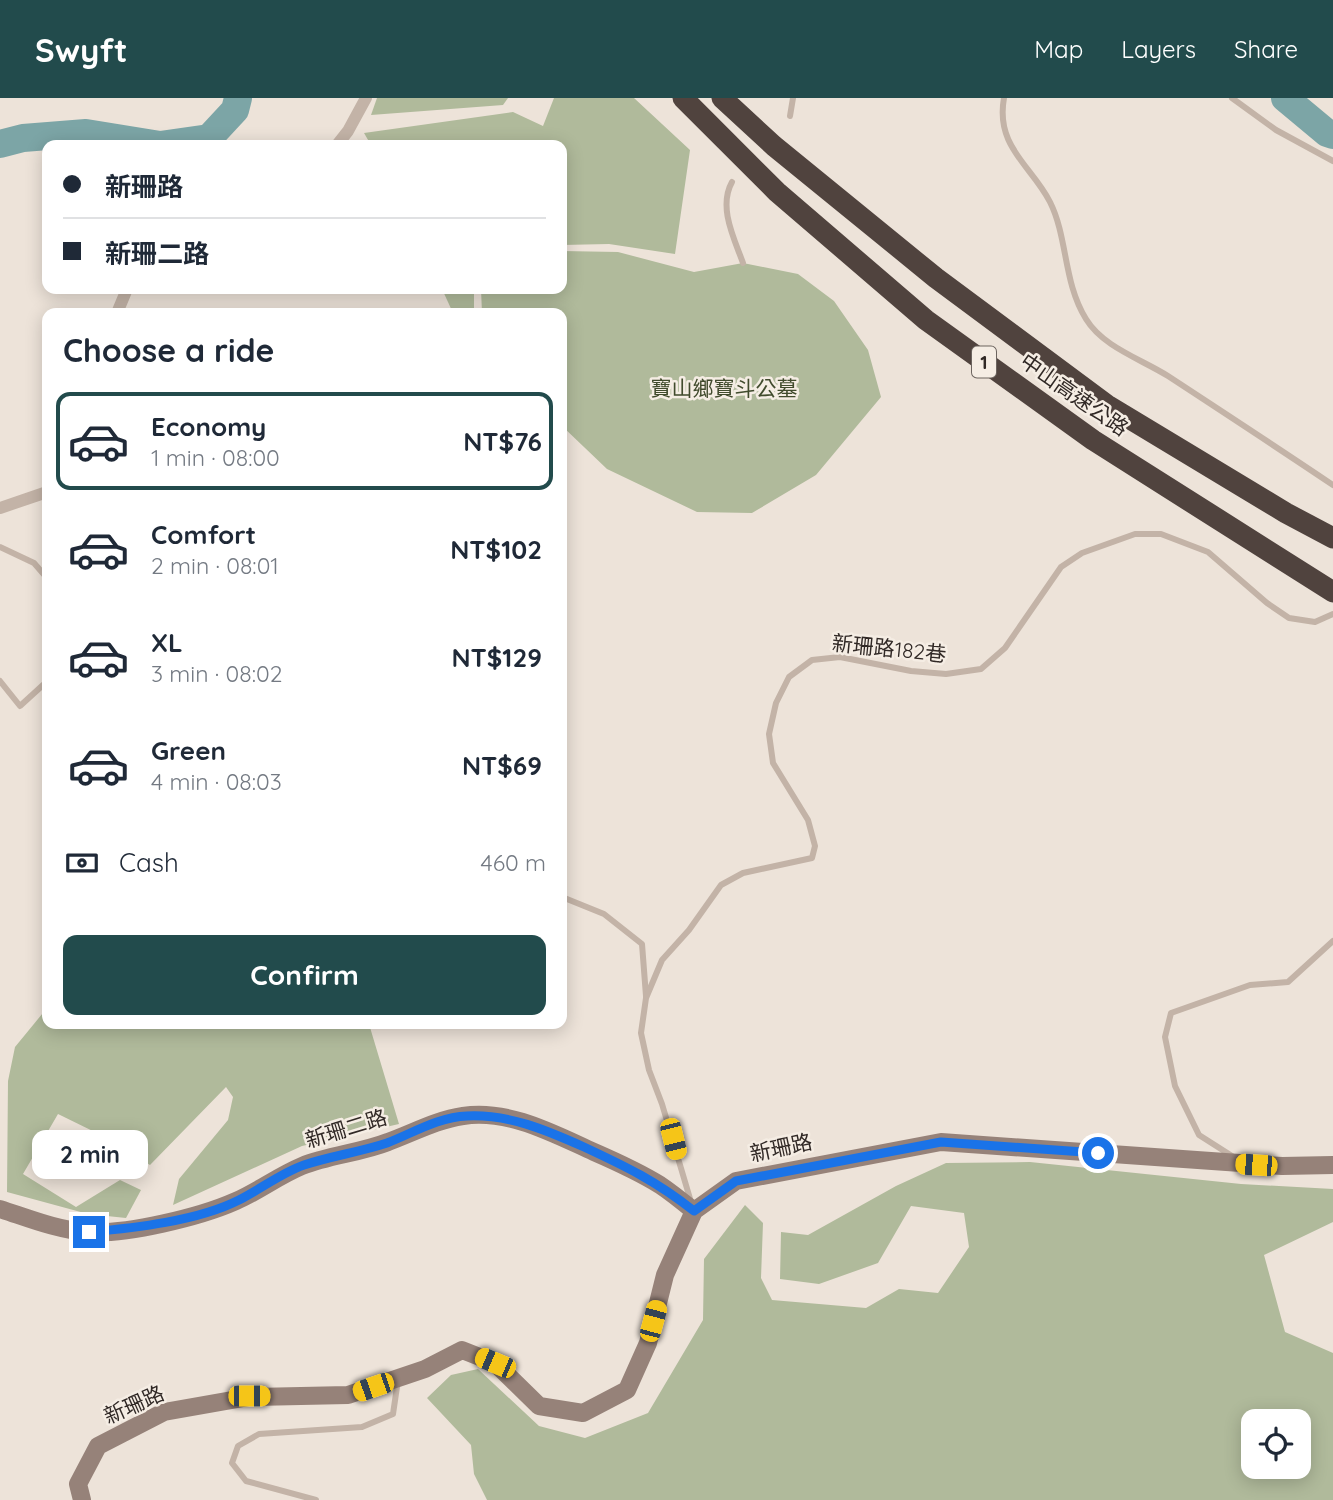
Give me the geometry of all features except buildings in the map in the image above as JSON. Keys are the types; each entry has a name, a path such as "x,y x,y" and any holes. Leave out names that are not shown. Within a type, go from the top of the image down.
{"highway":[{"name":"中山高速公路","path":"682,98 777,192 926,320 1093,440 1326,588"},
{"name":"中山高速公路","path":"722,98 774,146 936,278 1107,405 1286,513 1333,538"}],"street":[{"path":"341,140 366,98"},
{"path":"0,508 42,494"},
{"name":"新珊二路","path":"0,1209 60,1228 89,1232 127,1229 208,1211 238,1200 269,1181 304,1165 388,1142 425,1126 464,1116 499,1117 534,1126 638,1172 694,1211"},
{"name":"新珊路","path":"82,1500 78,1484 98,1446 164,1412 249,1396 348,1395 425,1369 462,1350 495,1363 539,1406 583,1413 627,1390 648,1343 665,1275 694,1211 736,1181 941,1142 1282,1167 1333,1165"}],"lane":[{"path":"790,116 793,98"},
{"path":"1004,98 1002,105 1006,132 1013,153 1049,200 1057,220 1072,289 1086,320 1120,349 1216,407 1333,485"},
{"path":"1232,98 1276,130 1333,160"},
{"path":"732,182 725,194 729,224 743,263"},
{"name":"新珊路182巷","path":"646,998 662,960 689,930 721,885 743,873 812,858 815,846 808,820 773,763 769,734 776,703 789,677 812,660 840,657 911,671 946,674 981,669 1005,648 1061,567 1082,553 1135,534 1161,534 1208,552 1267,603 1289,618 1315,622 1333,614"},
{"path":"0,547 34,563 42,572"},
{"path":"0,681 20,706 42,686"},
{"name":"新珊路182巷","path":"567,899 604,914 642,944 646,998 641,1033 646,1058 694,1211"},
{"path":"1307,1166 1231,1156 1199,1135 1175,1086 1165,1037 1171,1013 1250,985 1288,982 1333,941"},
{"path":"316,1500 246,1481 232,1464 239,1446 259,1434 362,1427 393,1414 398,1378"}],"green space":[{"path":"377,98 508,98 503,105 371,115"},
{"path":"554,98 634,98 690,150 675,254 609,244 567,245 567,140 368,140 364,133 513,112 543,126"},
{"name":"寶山鄉寶斗公墓","path":"567,251 618,252 694,272 743,263 798,274 834,301 868,350 881,397 816,475 752,513 697,512 607,469 567,431 567,308 482,308 481,294 567,294"},
{"path":"444,294 474,294 474,308 451,308"},
{"path":"42,1014 42,1029 370,1029 399,1124 302,1146 173,1205 179,1179 228,1120 233,1097 226,1087 150,1165 109,1139 58,1114 23,1174 76,1207 120,1180 141,1190 126,1218 88,1214 7,1192 8,1081 15,1047"},
{"path":"1030,1162 1241,1184 1333,1189 1333,1222 1264,1255 1285,1332 1333,1353 1333,1500 487,1500 474,1474 471,1445 427,1398 451,1375 478,1369 539,1426 585,1438 648,1413 703,1320 704,1259 745,1205 763,1223 761,1278 772,1300 866,1308 899,1289 938,1293 969,1247 964,1213 911,1206 878,1263 819,1284 780,1279 781,1232 808,1235 896,1186 946,1163"}],"waterway":[{"path":"195,140 209,138 235,110 238,98"},
{"path":"1285,98 1333,135"},
{"path":"0,144 23,138 86,133 129,140"}],"route":[{"path":"89,1232 127,1229 208,1211 238,1200 269,1181 304,1165 346,1155 388,1142 425,1126 464,1116 499,1117 534,1126 638,1172 694,1211 736,1181 941,1142 1098,1153"}]}
